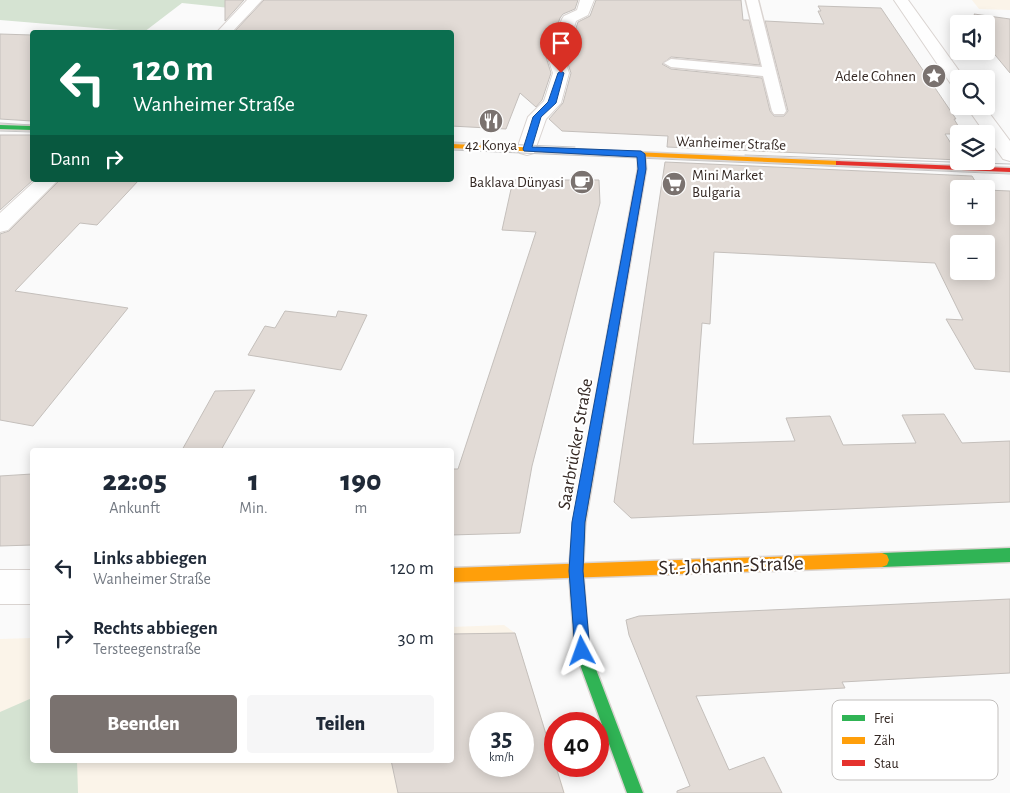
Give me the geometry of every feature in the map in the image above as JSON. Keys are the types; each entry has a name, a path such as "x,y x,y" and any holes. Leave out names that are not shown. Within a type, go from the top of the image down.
{"street":[{"path":"226,30 255,0"},
{"path":"527,149 537,117 552,103 561,73 556,58 569,19 583,12 588,0"},
{"path":"901,0 950,70"},
{"path":"981,115 1010,155"},
{"path":"0,127 30,128"},
{"name":"Wanheimer Straße","path":"454,146 1010,170"},
{"name":"Saarbrücker Straße","path":"635,793 582,651 576,571 579,522 640,178 641,154"},
{"path":"0,225 46,182"},
{"name":"St.-Johann-Straße","path":"454,575 1010,555"},
{"path":"0,588 30,586"}],"lane":[{"path":"752,0 779,112"},
{"path":"671,63 770,72"}],"shaded area":[{"path":"972,0 1010,0 1010,10 979,9"},
{"path":"504,625 515,633 544,726 544,777 560,777 565,793 0,793 0,639 30,638 30,763 454,763 454,627"}],"green space":[{"path":"0,0 239,0 230,8 182,3 147,30 120,30 0,20"},
{"path":"30,699 30,763 77,763 78,793 0,793 0,712"}],"building":[{"path":"225,0 244,0 225,21"},
{"path":"264,0 578,0 575,9 563,14 560,18 546,57 551,73 542,100 536,107 520,93 506,129 454,126 454,30 236,30"},
{"path":"596,0 741,0 743,20 749,20 760,65 671,57 662,64 671,69 762,78 770,111 774,116 784,116 788,111 765,21 824,24 818,11 821,11 818,6 881,8 950,110 950,115 953,115 956,119 954,119 958,125 950,125 950,134 945,134 950,142 950,160 667,147 668,136 562,131 549,119 563,103 571,73 566,58 578,22 590,16"},
{"path":"995,17 1010,19 1010,73 995,55"},
{"path":"0,34 30,35 30,121 0,119"},
{"path":"0,135 30,135 31,182 0,210"},
{"path":"665,162 972,176 974,180 950,180 950,225 995,225 995,190 1010,191 1010,372 975,369 946,319 963,320 935,263 714,252 710,324 702,323 693,444 795,441 786,418 830,416 843,445 916,443 902,415 944,414 962,443 1010,441 1010,502 631,518 614,502"},
{"path":"513,180 599,180 600,203 532,466 520,533 454,535 454,469 458,469 536,232 502,230"},
{"path":"58,182 137,182 97,225 80,223 15,291 128,308 33,426 0,420 0,234 9,231"},
{"path":"285,311 336,317 338,311 367,315 341,370 248,355 265,326 275,328"},
{"path":"255,390 222,448 183,448 215,391"},
{"path":"30,474 30,545 0,546 0,476"},
{"path":"1010,599 1010,673 842,682 845,688 696,696 729,770 764,757 782,793 677,793 677,791 690,786 629,635 626,620 639,616"},
{"path":"515,633 544,728 544,777 559,777 564,793 398,793 392,763 454,763 454,634"}],"tram line":[{"path":"0,123 30,125"},
{"path":"0,131 30,132"},
{"path":"454,142 575,147"},
{"path":"454,150 1010,174"},
{"path":"745,155 1010,164"}],"traffic: fast":[{"path":"0,127 30,128"},
{"path":"579,524 576,571 582,651 635,793"},
{"path":"882,560 1010,555"}],"traffic: slow":[{"path":"454,146 839,163"},
{"path":"579,524 614,326"},
{"path":"454,575 882,560"}],"traffic: jam":[{"path":"614,326 642,169 641,154"},
{"path":"839,163 1010,170"}],"place":[{"name":"Adele Cohnen","path":"934,76"},
{"name":"42 Konya","path":"491,121"},
{"name":"Baklava Dünyasi","path":"582,182"},
{"name":"Mini Market Bulgaria","path":"674,184"}],"route":[{"path":"561,73 552,103 537,117 527,149 641,154 642,169 579,522 576,571 582,651"}]}
